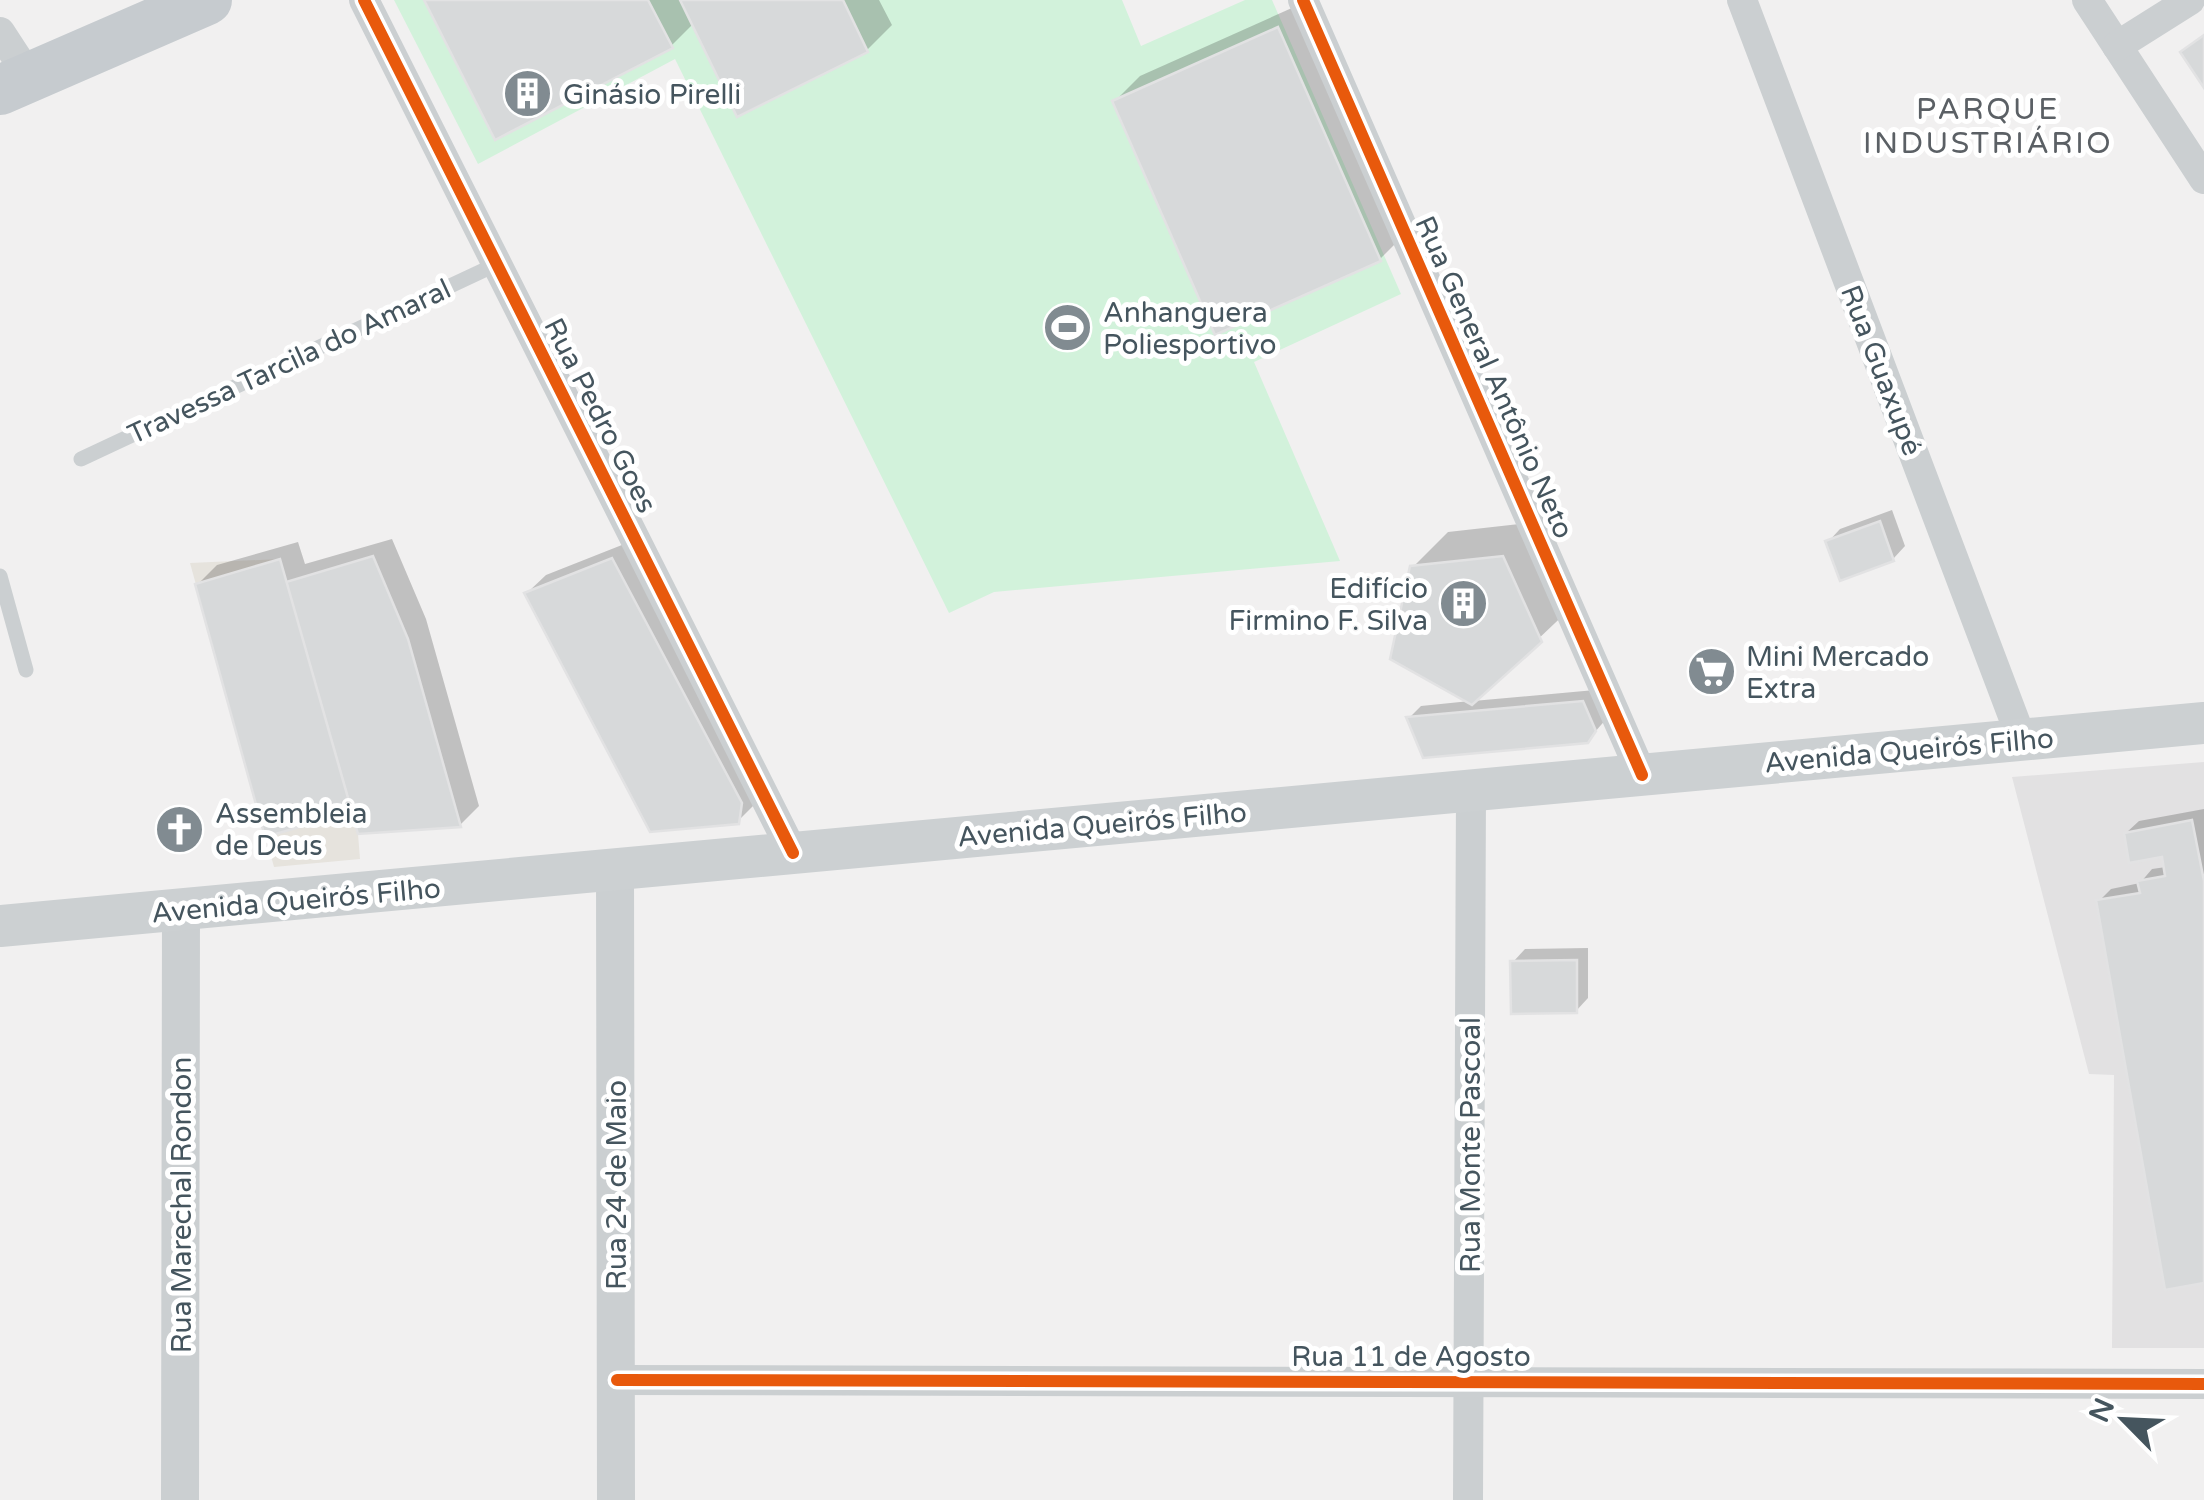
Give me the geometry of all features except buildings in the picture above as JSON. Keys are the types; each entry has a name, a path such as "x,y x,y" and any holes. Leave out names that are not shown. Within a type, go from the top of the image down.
{"main road":[{"path":"15,84 207,0"},
{"name":"Avenida Queirós Filho","path":"0,926 2204,723"}],"street":[{"name":"Rua Pedro Goes","path":"364,0 793,852"},
{"name":"Rua General Antônio Neto","path":"1303,0 1642,775"},
{"name":"Rua Guaxupé","path":"1742,0 2022,740"},
{"path":"2086,0 2204,180"},
{"path":"2117,46 2190,0"},
{"path":"0,32 15,84"},
{"name":"Rua Monte Pascoal","path":"1468,1500 1471,791"},
{"name":"Rua 24 de Maio","path":"615,870 616,1500"},
{"name":"Rua Marechal Rondon","path":"180,1500 181,911"},
{"name":"Rua 11 de Agosto","path":"617,1380 2204,1384"}],"lane":[{"name":"Travessa Tarcila do Amaral","path":"80,459 496,264"},
{"path":"0,576 26,670"}],"shaded area":[{"path":"280,559 358,834 360,859 274,867 190,563"},
{"path":"2204,762 2204,1348 2112,1348 2114,1075 2089,1074 2012,777"}],"green space":[{"name":"Anhanguera Poliesportivo","path":"394,0 1122,0 1141,46 1245,0 1272,0 1401,294 1254,362 1340,561 994,592 949,613 675,59 478,164"}],"cycle path":[{"path":"364,0 793,853"},
{"path":"1303,0 1642,775"},
{"path":"617,1380 2204,1384"}],"place":[{"name":"Ginásio Pirelli","path":"528,94"},
{"name":"Anhanguera Poliesportivo","path":"1068,328"},
{"name":"Edifício Firmino F. Silva","path":"1463,604"},
{"name":"Mini Mercado Extra","path":"1711,672"},
{"name":"Assembleia de Deus","path":"180,829"}],"district":[{"name":"PARQUE INDUSTRIÁRIO","path":"1988,126"}]}
